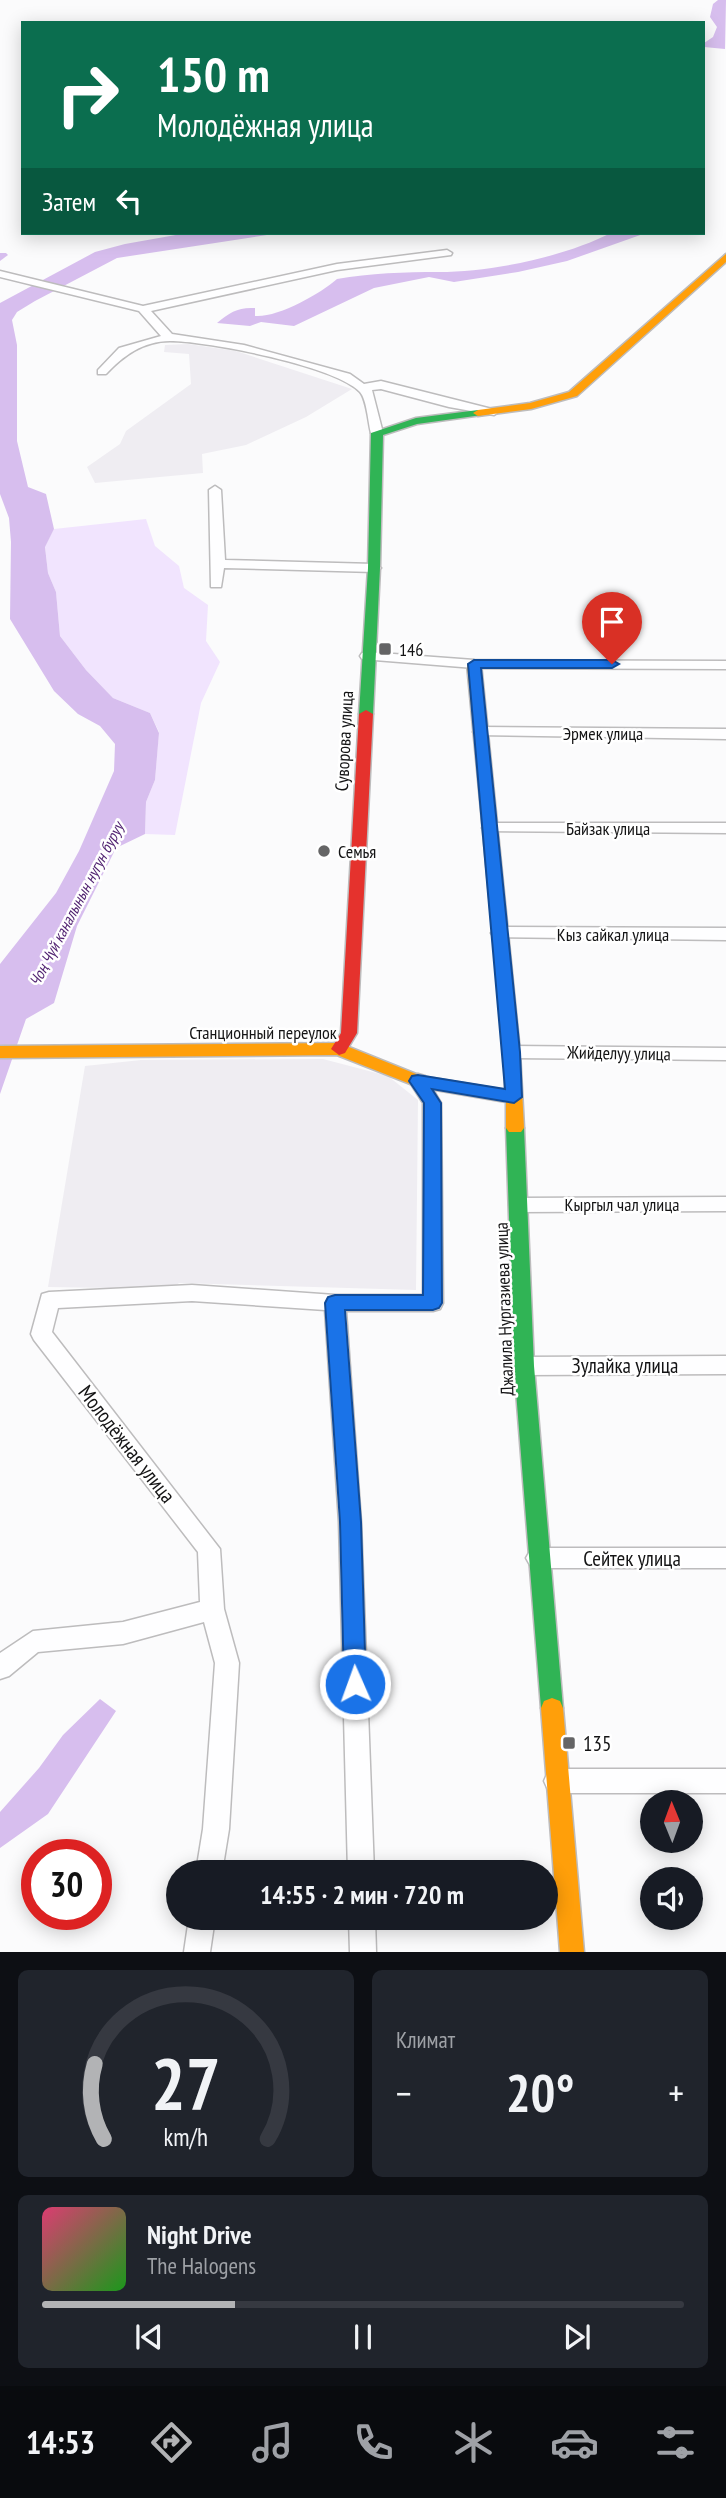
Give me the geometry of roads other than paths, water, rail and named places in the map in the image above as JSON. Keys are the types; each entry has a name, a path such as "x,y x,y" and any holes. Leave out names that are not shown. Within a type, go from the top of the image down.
{"street":[{"path":"0,274 143,309 323,270 447,253"},
{"path":"377,433 416,421 531,406 573,394 726,257"},
{"path":"143,309 168,337"},
{"path":"102,372 123,350 168,337 244,348 306,363 346,376 362,388 381,385 494,411"},
{"name":"Суворова улица","path":"339,1049 349,1033 367,656 374,568 377,433 367,392 362,388"},
{"path":"215,491 218,564 216,584"},
{"path":"218,564 374,568"},
{"path":"367,656 474,664 726,665"},
{"name":"Джалила Нургазиева улица","path":"474,664 512,1052 524,1366 572,1952"},
{"name":"Эрмек улица","path":"481,732 726,734"},
{"name":"Байзак улица","path":"490,828 726,828"},
{"name":"Кыз сайкал улица","path":"500,933 726,934"},
{"name":"Станционный переулок","path":"0,1052 339,1049 418,1081 514,1097"},
{"name":"Жийделуу улица","path":"512,1052 726,1054"},
{"name":"Молодёжная улица","path":"211,1860 216,1829 227,1663 212,1609 209,1549 41,1334 49,1300 192,1293 335,1303 433,1303 432,1103 418,1081"},
{"name":"Кыргыл чал улица","path":"519,1205 726,1203"},
{"path":"335,1303 350,1522 361,1860"},
{"name":"Зулайка улица","path":"524,1366 726,1365"},
{"name":"Сейтек улица","path":"538,1558 726,1558"},
{"path":"0,1668 33,1642 123,1633 212,1609"},
{"path":"557,1781 726,1781"},
{"path":"197,1952 200,1930"},
{"path":"362,1930 363,1952"}],"water":[{"path":"718,0 726,0 725,49 705,47 705,42 713,37 717,27 710,17 713,4"},
{"name":"Чоң Чүй каналынын нугун буруу","path":"176,235 267,235 117,258 35,301 17,312 12,320 17,345 17,441 28,487 46,494 54,529 45,547 48,573 56,592 60,636 86,670 113,698 150,713 159,733 155,780 146,802 145,834 116,848 77,926 54,1003 26,1019 0,1094 0,964 56,893 79,851 114,771 115,744 100,726 78,714 54,691 10,619 11,542 9,518 0,494 0,303 95,252"},
{"path":"607,235 640,235 567,261 518,272 454,282 429,277 374,288 294,326 261,322 250,326 217,323 239,309 255,308 255,316 264,316 286,309 309,298 337,279 504,266 550,256"},
{"path":"100,1699 116,1711 48,1814 0,1848 0,1812 39,1768 63,1735"}],"waterway":[{"path":"0,258 3,255"}],"place":[{"name":"146","path":"385,649"},
{"name":"Семья","path":"324,851"},
{"name":"135","path":"569,1743"}]}
